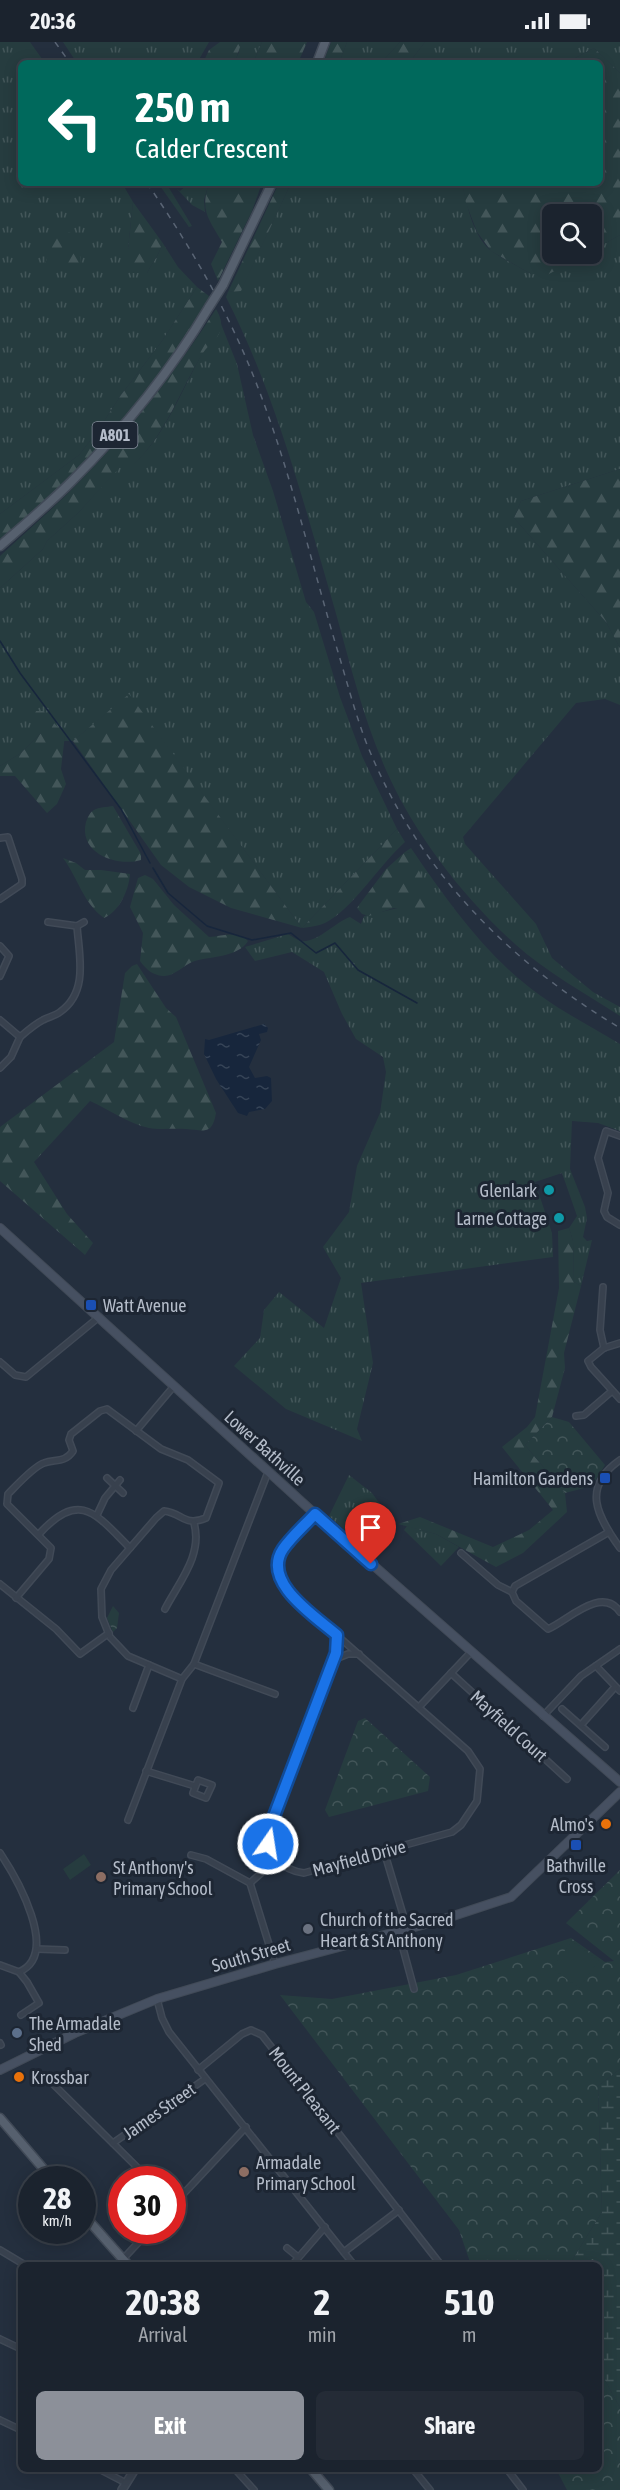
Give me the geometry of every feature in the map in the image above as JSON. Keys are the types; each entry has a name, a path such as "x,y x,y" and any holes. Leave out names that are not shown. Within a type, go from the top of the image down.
{"main road":[{"path":"318,60 325,42"},
{"name":"A801","path":"0,546 71,482 152,393 189,340 223,285 271,186"},
{"name":"Lower Bathville","path":"0,1228 315,1514 620,1782"},
{"name":"South Street","path":"0,2070 75,2033 157,1999 275,1964 492,1905 511,1897 620,1792"},
{"path":"0,2118 41,2166"},
{"path":"96,2229 126,2262"},
{"path":"314,2472 329,2490"}],"street":[{"path":"0,899 22,884 8,837 12,830"},
{"path":"0,838 8,837"},
{"path":"48,921 77,926 84,922"},
{"path":"0,1068 11,1057 20,1037 42,1020 59,1013 72,1000 80,980 81,957 77,926"},
{"path":"0,946 9,956 0,975"},
{"path":"0,1020 20,1037"},
{"path":"620,1136 606,1131 598,1158 608,1193 604,1211 620,1225"},
{"path":"603,1287 600,1330 604,1348"},
{"path":"0,1362 15,1375 26,1377 99,1317"},
{"path":"620,1343 604,1348 589,1359 588,1363 620,1399"},
{"path":"136,1431 174,1386"},
{"path":"576,1416 584,1415 612,1391"},
{"path":"16,1598 49,1558 51,1548 7,1504 8,1494 42,1463 59,1462 70,1455 73,1451 69,1440 71,1434 102,1409 109,1410 161,1449 188,1460 217,1479 219,1487 206,1518 194,1523 172,1512 164,1511 111,1570 101,1589 102,1617 117,1646 128,1656 182,1679"},
{"path":"620,1460 606,1472 596,1492 598,1511 620,1548"},
{"path":"128,1820 182,1679 194,1664 268,1472"},
{"path":"107,1478 123,1493"},
{"path":"97,1515 120,1480"},
{"path":"39,1534 51,1521 67,1511 81,1509 97,1515 130,1548"},
{"name":"Mayfield Drive","path":"276,1860 287,1869 304,1873 452,1832 466,1819 477,1801 480,1769 468,1751 288,1592 279,1578 278,1560 283,1549 315,1514"},
{"path":"165,1609 194,1556 198,1535 194,1523"},
{"path":"512,1592 515,1586 609,1532"},
{"path":"461,1554 498,1586 512,1592 516,1602 548,1629 592,1604 606,1602 617,1607 620,1612"},
{"path":"0,1584 56,1629 80,1654 109,1633"},
{"path":"250,1883 276,1860 268,1844 268,1833 333,1660 337,1635"},
{"path":"543,1716 581,1676 620,1649"},
{"path":"419,1707 471,1652"},
{"path":"333,1660 341,1656 359,1654"},
{"path":"194,1664 275,1694"},
{"path":"133,1708 149,1665"},
{"path":"581,1725 617,1689 597,1666"},
{"name":"Mayfield Court","path":"451,1673 567,1779"},
{"path":"562,1709 605,1747"},
{"path":"146,1771 195,1786"},
{"path":"384,1851 407,1928"},
{"path":"0,1853 28,1906 35,1928 37,1949 31,1962 19,1972"},
{"path":"191,1855 206,1859 250,1883 275,1964"},
{"path":"398,1930 414,1989"},
{"path":"37,1949 65,1950"},
{"path":"0,1965 19,1972 39,2003 21,2015"},
{"path":"157,1999 168,2031 351,2262"},
{"name":"Mount Pleasant","path":"198,2070 242,2034 251,2030 262,2035 439,2262"},
{"name":"James Street","path":"113,2143 205,2079"},
{"path":"50,2081 136,2166"},
{"path":"186,2190 246,2127"},
{"path":"344,2252 399,2210"},
{"path":"294,2262 325,2227"},
{"path":"126,2262 140,2244"},
{"path":"287,2248 298,2257"},
{"path":"0,2250 20,2262"},
{"path":"0,2339 18,2348"},
{"path":"0,2420 18,2429"},
{"path":"105,2472 126,2483"},
{"path":"122,2490 133,2472"},
{"path":"238,2472 254,2490"},
{"path":"415,2472 430,2490"},
{"path":"509,2472 523,2490"}],"green space":[{"path":"0,42 30,42 43,60 18,60 18,186 124,186 133,202 128,249 147,273 162,242 178,267 197,287 162,341 79,455 0,514"},
{"path":"63,42 209,42 199,60 75,60"},
{"path":"220,42 237,42 240,47 236,60 204,60 209,50"},
{"path":"237,42 262,42 254,60 235,60 239,52"},
{"path":"262,42 307,42 299,60 254,60"},
{"path":"331,42 347,42 340,60 324,60"},
{"path":"347,42 400,42 384,60 340,60"},
{"path":"400,42 425,42 411,60 384,60"},
{"path":"425,42 620,42 620,73 594,48 572,60 411,60"},
{"path":"594,48 620,73 620,235 602,245 602,204 542,204 542,264 568,264 547,275 531,274 491,251 477,232 466,203 463,186 603,186 603,60 572,60"},
{"path":"160,186 168,186 192,226 189,227"},
{"path":"186,186 208,186 204,200 205,212 192,205 177,189 180,191"},
{"path":"208,186 261,186 252,211 218,281 211,264 222,242 205,208"},
{"path":"278,186 290,186 241,291 228,292"},
{"path":"290,186 463,186 472,220 486,246 531,274 561,264 602,264 602,245 620,235 620,469 521,501 514,518 606,622 620,648 620,705 605,699 576,703 463,837 465,844 536,924 552,958 593,992 620,1007 620,1016 553,973 527,954 495,925 442,863 411,818 398,794 370,731 288,451 260,372 226,297 228,292 241,290"},
{"path":"133,202 162,242 147,273 131,273 128,249"},
{"path":"60,231 71,233 74,238 81,261 81,271 45,264 54,239"},
{"path":"197,287 209,296 209,300 165,366 87,459 0,541 0,514 79,455 162,341"},
{"path":"216,309 221,322 219,334 203,353 151,445 127,470 123,464 79,512 47,541 43,549 0,588 0,556 51,510 118,440 169,377"},
{"path":"221,324 237,364 253,435 273,491 306,602 314,612 340,697 362,756 397,829 302,928 129,695 73,741 64,741 65,735 41,725 41,733 21,753 0,766 0,588 43,549 47,541 79,512 123,463 127,469 151,446 170,416 202,354 218,333"},
{"path":"620,469 620,648 606,622 514,518 521,501"},
{"path":"129,694 302,928 231,908 189,887 161,865 73,741"},
{"path":"33,711 43,711 65,735 61,769 66,784 57,804 47,813 15,776 0,776 0,766 21,753 41,733 41,725 29,715"},
{"path":"113,806 141,854 141,860 122,862 102,856 88,842 85,833 90,813 98,808"},
{"path":"397,829 405,842 346,908 325,923 302,928"},
{"path":"411,848 454,908 503,965 551,1003 620,1044 620,1131 598,1123 572,1121 570,1169 585,1207 587,1218 583,1237 587,1241 592,1240 581,1286 574,1282 573,1241 569,1228 577,1216 562,1173 535,1182 552,1233 553,1257 361,1283 373,1363 357,1429 362,1441 286,1409 234,1366 260,1338 264,1310 279,1292 324,1328 341,1278 323,1247 349,1212 357,1166 380,1113 386,1072 383,1057 356,1039 342,1014 324,972 292,952 255,961 245,947 288,934 301,941 314,939 350,917 361,924 364,916 402,907 423,910 411,853 405,852"},
{"path":"405,852 411,853 425,884 431,907 423,910 394,908 369,916 362,914 357,908 359,905 386,869"},
{"path":"63,858 76,863 85,870 130,874 128,887 119,906 104,918 97,912 86,898"},
{"path":"145,875 153,879 174,905 209,937 235,935 248,941 237,951 192,962 167,976 150,971 140,961 143,933 130,907 138,878"},
{"path":"137,964 166,1008 176,1017 216,1113 212,1125 206,1130 154,1129 134,1123 90,1101 34,1162 67,1214 93,1243 85,1255 0,1181 0,1127 114,1042 125,973"},
{"path":"569,1228 573,1241 574,1282 581,1286 564,1353 565,1368 552,1417 525,1445 565,1493 567,1512 523,1553 496,1567 436,1534 398,1524 420,1517 493,1547 529,1530 553,1510 502,1447 527,1427 535,1417 559,1288 558,1231"},
{"path":"552,1417 569,1422 605,1465 592,1486 565,1493 525,1445"},
{"path":"349,1475 372,1493 382,1507 372,1526 355,1539 329,1516"},
{"path":"407,1526 436,1534 459,1547 441,1566 404,1530"},
{"path":"113,1606 119,1613 117,1628 113,1632 107,1618"},
{"path":"365,1718 430,1777 428,1791 329,1817 325,1810 358,1721"},
{"path":"84,1854 91,1865 70,1880 63,1869"},
{"path":"620,1870 620,2069 598,2086 602,2212 571,2262 470,2262 459,2230 280,1995 332,1999 456,1975 571,1938 605,1962 614,1961 566,1923"},
{"path":"572,1941 599,1960 579,1988 552,1968"},
{"path":"620,2069 620,2408 602,2375 602,2262 571,2262 602,2212 598,2086"},
{"path":"602,2375 620,2408 620,2490 567,2490 558,2472 602,2472"}],"water":[{"path":"264,1024 268,1028 267,1032 259,1034 261,1040 249,1067 255,1078 267,1076 271,1078 272,1101 265,1109 249,1112 247,1116 238,1113 216,1079 204,1054 205,1039 209,1040"}],"waterway":[{"path":"0,641 20,673 121,809 150,863"},
{"path":"153,868 168,893 207,926 252,940 291,933 316,953 335,943 358,970 417,1003"}],"railway":[{"path":"55,42 68,60"},
{"path":"149,186 210,285 249,365 282,457 358,720 387,788 411,830 438,870 502,940 539,972 620,1028"}],"place":[{"name":"Glenlark","path":"549,1190"},
{"name":"Larne Cottage","path":"559,1218"},
{"name":"Watt Avenue","path":"91,1305"},
{"name":"Hamilton Gardens","path":"605,1478"},
{"name":"Almo's","path":"606,1824"},
{"name":"Bathville Cross","path":"576,1845"},
{"name":"St Anthony's Primary School","path":"101,1877"},
{"name":"Church of the Sacred Heart & St Anthony","path":"308,1929"},
{"name":"The Armadale Shed","path":"17,2033"},
{"name":"Krossbar","path":"19,2077"},
{"name":"Armadale Primary School","path":"244,2172"}],"route":[{"path":"268,1844 271,1824 336,1653 337,1635 288,1592 279,1578 278,1560 283,1549 315,1514 371,1564"}]}
